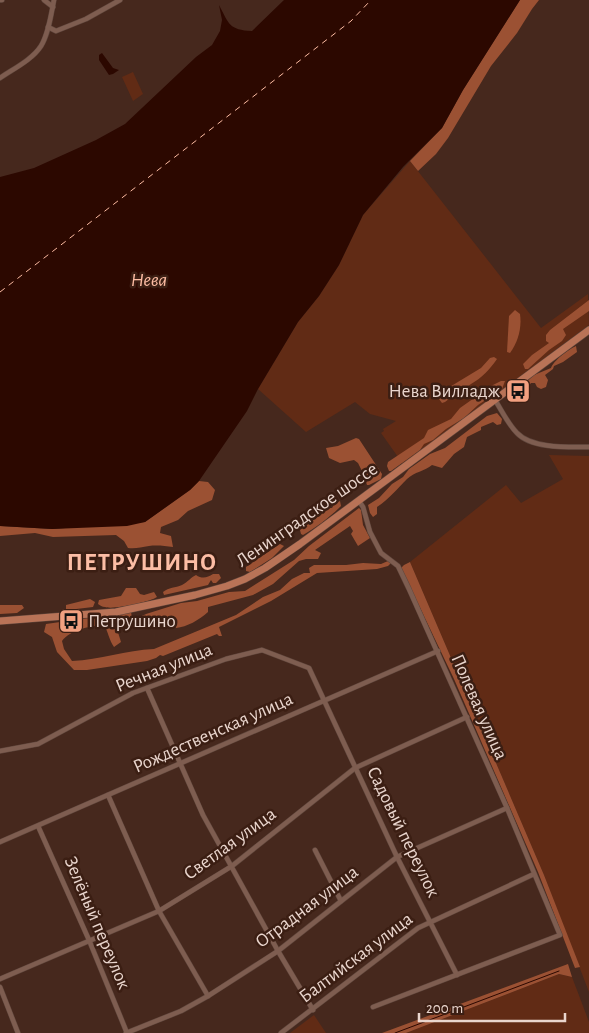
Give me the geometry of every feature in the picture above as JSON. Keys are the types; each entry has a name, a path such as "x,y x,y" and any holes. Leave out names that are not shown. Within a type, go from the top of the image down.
{"main road":[{"name":"Ленинградское шоссе","path":"0,621 135,609 227,586 245,579 265,568 359,501 589,330"}],"street":[{"path":"44,0 53,7"},
{"path":"0,78 28,58 40,46 48,28 54,0"},
{"path":"48,28 56,31 104,10 120,0"},
{"path":"495,400 516,432 526,439 543,445 589,447"},
{"name":"Полевая улица","path":"359,501 363,507 370,532 382,553 398,566 438,651 560,935 457,975"},
{"name":"Речная улица","path":"0,751 38,744 133,693 226,659 262,650 308,668 325,701"},
{"name":"Рождественская улица","path":"0,842 438,651"},
{"path":"147,688 203,815 312,1010"},
{"name":"Садовый переулок","path":"325,701 397,857 457,975"},
{"name":"Светлая улица","path":"0,979 159,911 232,866 355,768 467,718"},
{"path":"108,795 159,911 208,996"},
{"name":"Отрадная улица","path":"127,1033 180,1011 208,996 278,950 397,857 507,808"},
{"name":"Зелёный переулок","path":"38,826 89,940 127,1033"},
{"path":"315,850 341,901"},
{"name":"Балтийская улица","path":"281,1033 418,928 534,874"},
{"path":"373,1007 457,975"},
{"path":"0,987 18,1033"}],"shaded area":[{"path":"520,0 539,0 517,33 491,66 448,138 436,154 418,171 410,161 442,128 463,90"},
{"path":"133,72 143,94 133,101 122,77"},
{"path":"410,161 541,328 588,294 589,325 403,464 381,433 384,431 383,429 396,421 370,414 355,402 306,432 258,389 298,322 319,296 339,265 363,215"},
{"path":"589,300 589,311 563,329 566,335 562,341 528,369 525,369 523,364 549,343 546,341 546,335 550,330"},
{"path":"515,310 520,314 520,330 510,353 507,352 509,316"},
{"path":"576,346 577,352 554,366 545,375 548,380 546,387 541,389 535,383 531,383 524,392 521,390 521,387 534,375 551,368 555,362"},
{"path":"494,357 497,359 489,370 475,382 442,403 439,395 443,391 481,368 490,358"},
{"path":"501,381 505,381 502,389 389,471 388,462 424,438 428,430 451,419 460,408"},
{"path":"497,413 502,419 501,424 497,425 493,422 481,427 481,430 467,437 464,447 454,454 442,468 432,465 410,477 377,507 377,514 373,517 368,505 403,477 409,469 430,454 445,448 487,416"},
{"path":"356,438 359,439 382,474 381,479 369,485 367,485 358,463 354,460 340,463 329,458 326,448 338,446"},
{"path":"549,455 589,456 589,992 544,875 410,562 506,485 521,503 563,479"},
{"path":"199,481 208,482 215,490 212,500 188,511 178,520 161,527 160,533 171,536 173,547 128,548 124,541 116,535 53,537 35,533 0,536 0,526 52,529 145,522 190,490"},
{"path":"340,501 341,506 328,518 303,535 301,534 300,530"},
{"path":"359,508 363,525 370,538 358,546 351,534 353,531 350,526 315,550 321,553 318,559 299,561 273,584 253,595 208,607 208,612 193,623 184,626 176,628 164,617 154,618 148,622 148,628 144,629 138,618 181,603 197,601 229,592 245,591 294,560 309,546"},
{"path":"280,544 284,546 272,558 250,572 246,571 246,567"},
{"path":"388,561 392,562 388,566 377,569 317,573 271,601 219,627 222,636 217,634 147,661 87,670 74,670 57,652 52,637 44,632 46,624 131,612 132,618 116,626 121,642 114,647 104,625 75,631 70,634 62,641 64,649 72,661 154,649 236,615 263,597 280,590 292,579 304,573 310,573 309,568 314,565 381,564"},
{"path":"410,562 544,875 580,967 575,968 538,872 454,679 401,568"},
{"path":"219,574 221,578 216,583 213,583 211,580 208,585 164,595 163,592 165,590 182,585 196,575 204,577"},
{"path":"126,588 136,588 140,594 144,595 154,592 157,597 140,603 109,608 98,604 99,600 121,596"},
{"path":"90,599 95,602 93,607 66,609 66,605"},
{"path":"0,605 22,605 24,608 17,613 0,614"},
{"path":"568,964 572,977 559,974 406,1033 382,1033"},
{"path":"559,974 572,977 589,1022 589,1033 406,1033"},
{"path":"314,1015 326,1033 290,1033"}],"water":[{"name":"Нева","path":"284,0 520,0 463,90 442,128 403,167 363,215 339,265 319,296 298,322 247,411 199,481 190,490 145,522 127,526 52,529 0,526 0,177 34,168 96,140 125,124 196,57 212,45 220,31 222,20 219,5 231,25 239,29 252,31"},
{"path":"102,53 113,68 119,70 109,75 99,60 99,55"}],"waterway":[{"path":"395,1033 559,971"}],"ferry route":[{"path":"0,292 351,21 371,0"}],"place":[{"name":"Нева Вилладж","path":"518,391"},
{"name":"Петрушино","path":"71,621"}],"district":[{"name":"ПЕТРУШИНО","path":"142,563"}]}
